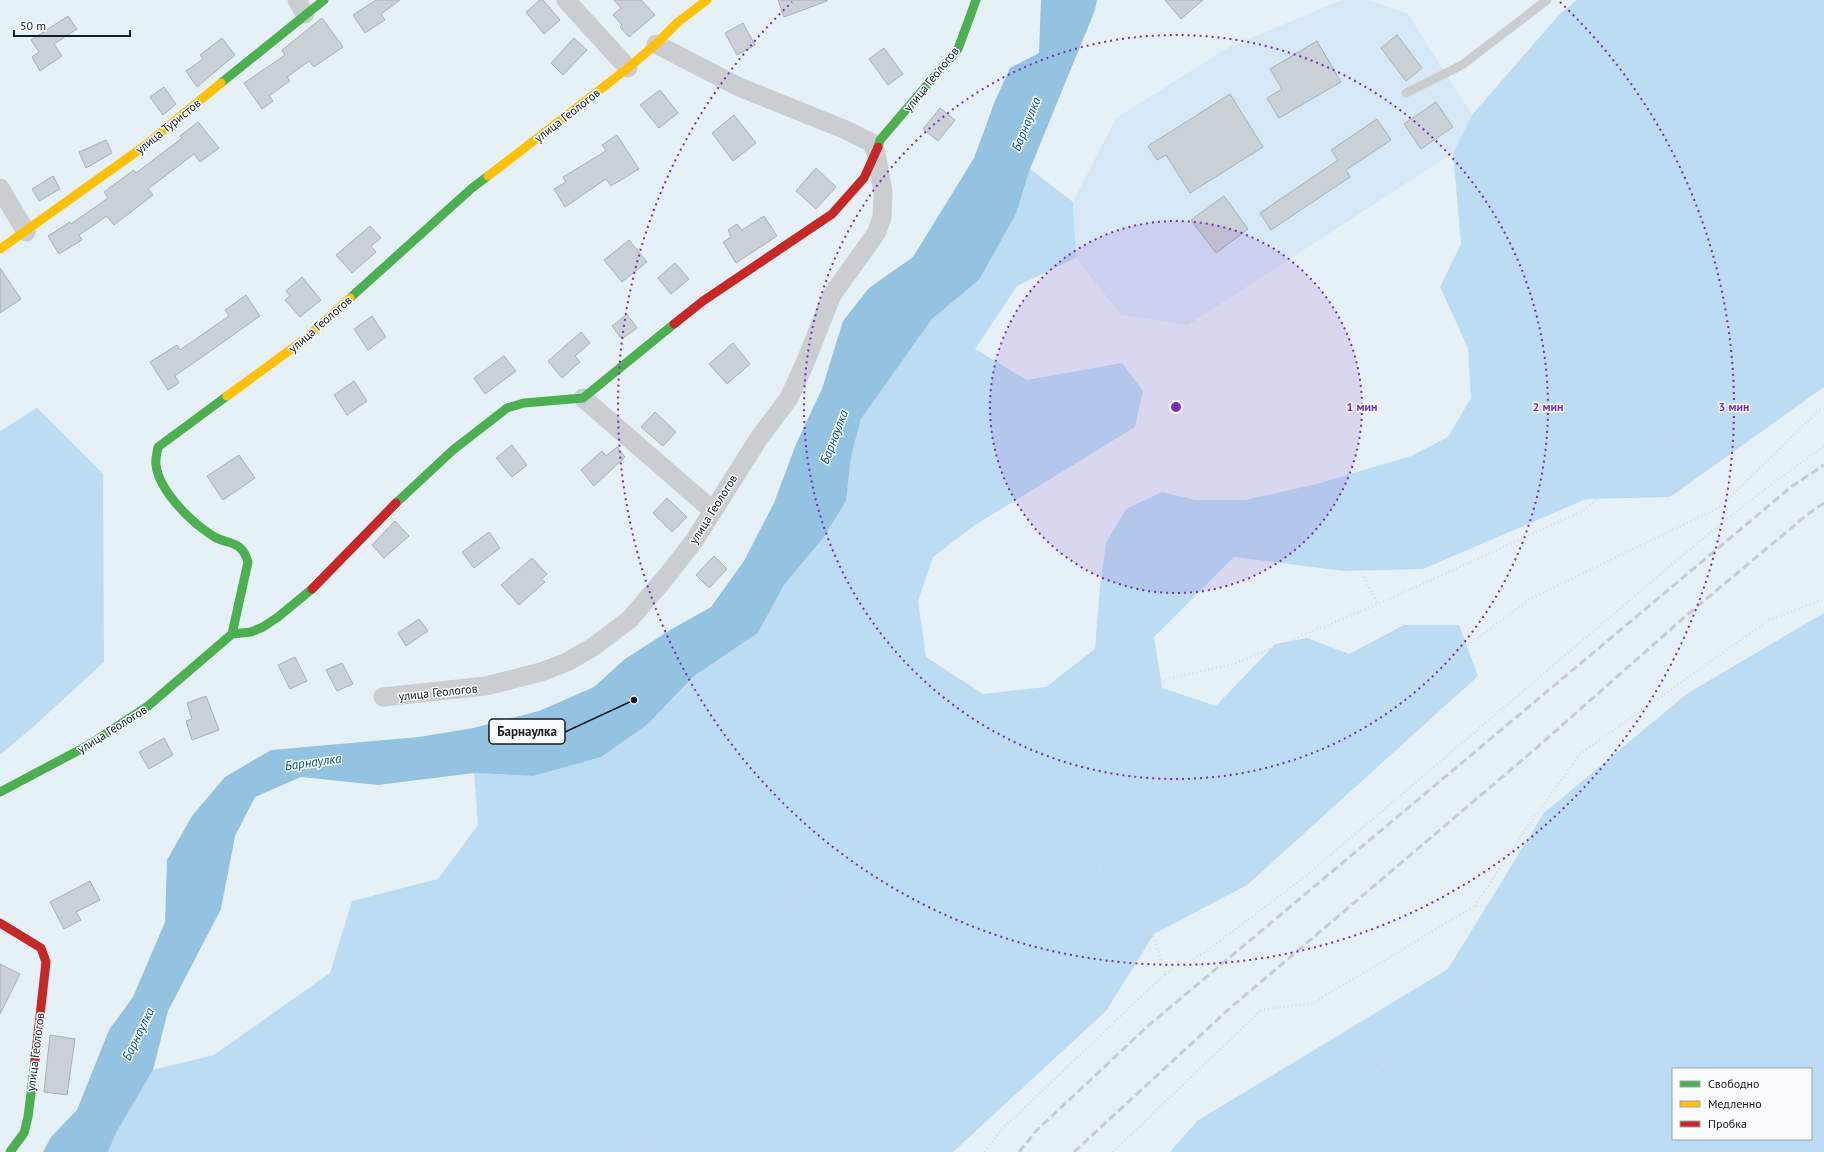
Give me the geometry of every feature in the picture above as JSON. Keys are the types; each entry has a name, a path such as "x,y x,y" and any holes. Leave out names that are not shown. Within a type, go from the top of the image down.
{"street":[{"name":"улица Туристов","path":"0,249 26,232 143,147 301,7 324,0"},
{"path":"566,0 628,68"},
{"name":"улица Геологов","path":"0,792 87,746 148,706 232,634 248,562 246,552 239,544 214,536 186,514 165,487 157,470 155,458 158,447 305,339 472,188 628,68 656,44 678,22 707,0"},
{"name":"улица Геологов","path":"583,398 703,301 832,214 864,178 876,153 880,140 958,49 976,0"},
{"name":"улица Геологов","path":"383,697 486,686 540,672 573,658 593,647 630,619 694,541 712,510 759,438 789,398 806,363 832,295 877,232 882,218 883,192 876,153 872,143 863,137 739,87 656,44"},
{"path":"0,188 26,232"},
{"path":"232,634 251,632 263,627 312,589 391,508 453,450 508,408 524,403 583,398 712,510"},
{"name":"улица Геологов","path":"0,924 41,948 46,962 28,1117 24,1133 10,1152"}],"lane":[{"path":"1406,93 1462,65 1547,0"}],"path":[{"path":"647,1152 693,1026 758,943 851,843 898,801 952,782 1007,742 1056,712 1121,689 1234,664 1378,604 1583,511 1681,431 1768,372 1808,325 1824,316"},
{"path":"1165,974 1143,903 1102,875 1094,839 1106,806 1209,749 1279,750 1361,725 1530,599 1720,507 1818,411 1824,408"},
{"path":"985,1152 1002,1129 1165,974 1207,951 1308,874 1690,550 1765,489 1824,446"},
{"path":"1326,506 1378,604"},
{"path":"1113,1152 1260,1010 1313,1003 1475,906 1521,836 1580,754 1769,620 1824,599"},
{"path":"1278,1152 1537,938 1824,800"},
{"path":"1475,906 1514,908 1537,938"}],"shaded area":[{"path":"1342,0 1368,0 1408,14 1472,115 1453,153 1188,325 1121,315 1076,258 1073,202 1116,118 1229,47"},
{"path":"1577,0 1824,0 1824,387 1670,497 1586,499 1423,569 1344,571 1234,557 1154,637 1162,688 1216,706 1275,644 1307,638 1349,654 1404,625 1459,625 1478,676 1247,885 1154,934 1106,1011 953,1152 108,1152 116,1133 153,1070 214,1055 330,973 352,901 438,879 478,825 474,773 533,776 648,724 694,676 758,633 784,585 824,537 846,501 851,457 861,419 932,319 979,280 1016,214 1030,169 1073,202 1076,258 1017,286 975,349 1027,380 1122,363 1143,391 1135,427 975,525 933,557 918,601 926,657 983,694 1046,687 1095,649 1100,586 1106,543 1126,509 1162,492 1195,500 1245,500 1317,484 1411,456 1448,437 1471,398 1468,348 1440,287 1461,244 1453,153 1472,115 1558,16"},
{"path":"37,408 103,474 104,662 0,755 0,431"},
{"path":"1824,613 1824,1152 1170,1152 1197,1121 1448,969 1544,813 1688,693"}],"water":[{"path":"1041,0 1097,0 1095,10 1030,169 1016,214 979,280 932,319 861,419 851,457 846,501 824,537 784,585 758,633 694,676 648,724 601,757 533,776 474,773 378,785 301,777 255,797 235,836 221,909 168,1011 153,1070 116,1133 108,1152 43,1152 51,1137 77,1110 109,1030 133,997 165,922 167,860 192,816 225,777 271,750 419,737 473,728 539,711 594,687 625,659 670,630 711,607 744,561 774,503 796,444 822,389 843,321 869,288 913,257 974,158 995,101 1010,68 1039,53"}],"building":[{"path":"376,0 400,0 381,14 385,20 365,33 353,15"},
{"path":"540,0 543,0 560,20 544,34 526,12"},
{"path":"614,0 641,0 655,15 629,37 620,27 622,25 613,15 621,8"},
{"path":"778,0 827,0 827,1 784,17"},
{"path":"1165,0 1203,0 1181,19"},
{"path":"68,16 77,29 54,44 62,56 40,71 32,57 39,52 31,40"},
{"path":"322,18 343,47 314,67 309,61 287,77 290,81 269,96 273,101 262,109 244,83 285,55 282,50"},
{"path":"743,23 755,45 737,55 725,33"},
{"path":"1397,35 1422,68 1406,81 1381,48"},
{"path":"222,38 235,55 197,87 186,71 203,59 200,55"},
{"path":"574,38 587,50 563,75 551,63"},
{"path":"1317,41 1341,82 1279,118 1267,98 1282,89 1270,69"},
{"path":"884,48 903,74 888,85 869,59"},
{"path":"164,87 176,104 163,115 150,97"},
{"path":"660,90 678,113 659,128 640,105"},
{"path":"1230,94 1263,147 1190,193 1166,155 1157,160 1148,146"},
{"path":"1436,102 1453,127 1421,149 1404,124"},
{"path":"940,108 955,120 938,141 923,129"},
{"path":"734,115 756,143 733,161 712,133"},
{"path":"1377,119 1391,140 1346,170 1350,177 1271,230 1260,213 1338,160 1331,150"},
{"path":"198,122 219,148 200,162 194,154 148,189 153,195 114,225 107,216 79,235 82,240 59,254 48,236 70,222 71,224 108,198 104,192 134,170 136,173 182,138 180,136"},
{"path":"617,135 639,169 611,186 606,179 565,207 554,189 566,182 563,177 606,151 602,145"},
{"path":"106,140 112,153 86,168 79,152"},
{"path":"816,168 836,187 816,209 796,191"},
{"path":"53,176 60,189 39,201 32,189"},
{"path":"1224,196 1248,229 1216,253 1191,220"},
{"path":"764,216 777,236 736,263 723,242 731,237 728,230 737,224 742,230"},
{"path":"370,226 381,238 371,246 376,252 352,273 336,255"},
{"path":"629,240 647,262 622,282 604,260"},
{"path":"675,263 689,279 671,294 658,278"},
{"path":"0,268 21,299 0,313"},
{"path":"302,277 321,300 300,317 285,300 290,296 286,291"},
{"path":"246,295 260,316 175,376 179,383 168,390 150,362 177,345 180,350 229,316 225,310"},
{"path":"627,314 637,328 622,339 612,326"},
{"path":"372,316 386,337 368,350 354,329"},
{"path":"581,332 590,343 575,356 580,362 562,378 548,361"},
{"path":"733,343 750,364 727,384 709,364"},
{"path":"504,356 516,371 485,394 474,378"},
{"path":"354,381 367,401 347,415 334,395"},
{"path":"655,412 676,432 663,446 641,427"},
{"path":"512,445 527,465 512,477 496,458"},
{"path":"617,447 625,457 594,486 581,470 602,451 606,456"},
{"path":"239,455 255,478 223,500 207,476"},
{"path":"667,498 687,517 672,532 653,513"},
{"path":"395,521 409,536 384,558 372,545"},
{"path":"489,532 500,548 474,568 462,552"},
{"path":"714,556 727,569 709,588 696,575"},
{"path":"532,558 547,574 542,579 545,582 519,605 501,585"},
{"path":"419,619 428,631 406,646 398,633"},
{"path":"295,657 307,681 290,689 278,665"},
{"path":"342,663 353,684 337,691 326,670"},
{"path":"206,696 219,730 192,740 186,721 192,719 187,703"},
{"path":"164,738 173,755 149,769 139,752"},
{"path":"90,881 100,900 76,912 81,920 64,929 50,902"},
{"path":"0,964 20,974 0,1014"},
{"path":"50,1035 75,1039 67,1095 44,1092"}],"railway":[{"path":"1019,1152 1037,1130 1149,1025 1791,487 1824,465"},
{"path":"1074,1152 1229,1009 1534,750 1687,615 1808,514 1824,503"}],"traffic: fast":[{"path":"221,83 324,0"},
{"path":"878,147 880,140 958,49 976,0"},
{"path":"350,298 472,188 488,176"},
{"path":"396,503 453,450 507,408 524,403 583,398 674,324"},
{"path":"227,396 158,447 156,463 158,475 163,485 187,515 213,536 238,546 245,555 248,562 232,634"},
{"path":"0,792 87,746 148,706 232,634 251,632 263,627 278,617 312,589"},
{"path":"10,1152 24,1133 28,1117 35,1061"}],"traffic: slow":[{"path":"488,176 628,68 656,44 678,22 707,0"},
{"path":"0,249 143,147 221,83"},
{"path":"227,396 305,339 350,298"}],"traffic: jam":[{"path":"674,324 703,301 832,214 864,178 878,147"},
{"path":"312,589 396,503"},
{"path":"0,923 41,948 46,962 35,1061"}],"place":[{"name":"Барнаулка","path":"634,700"}]}
